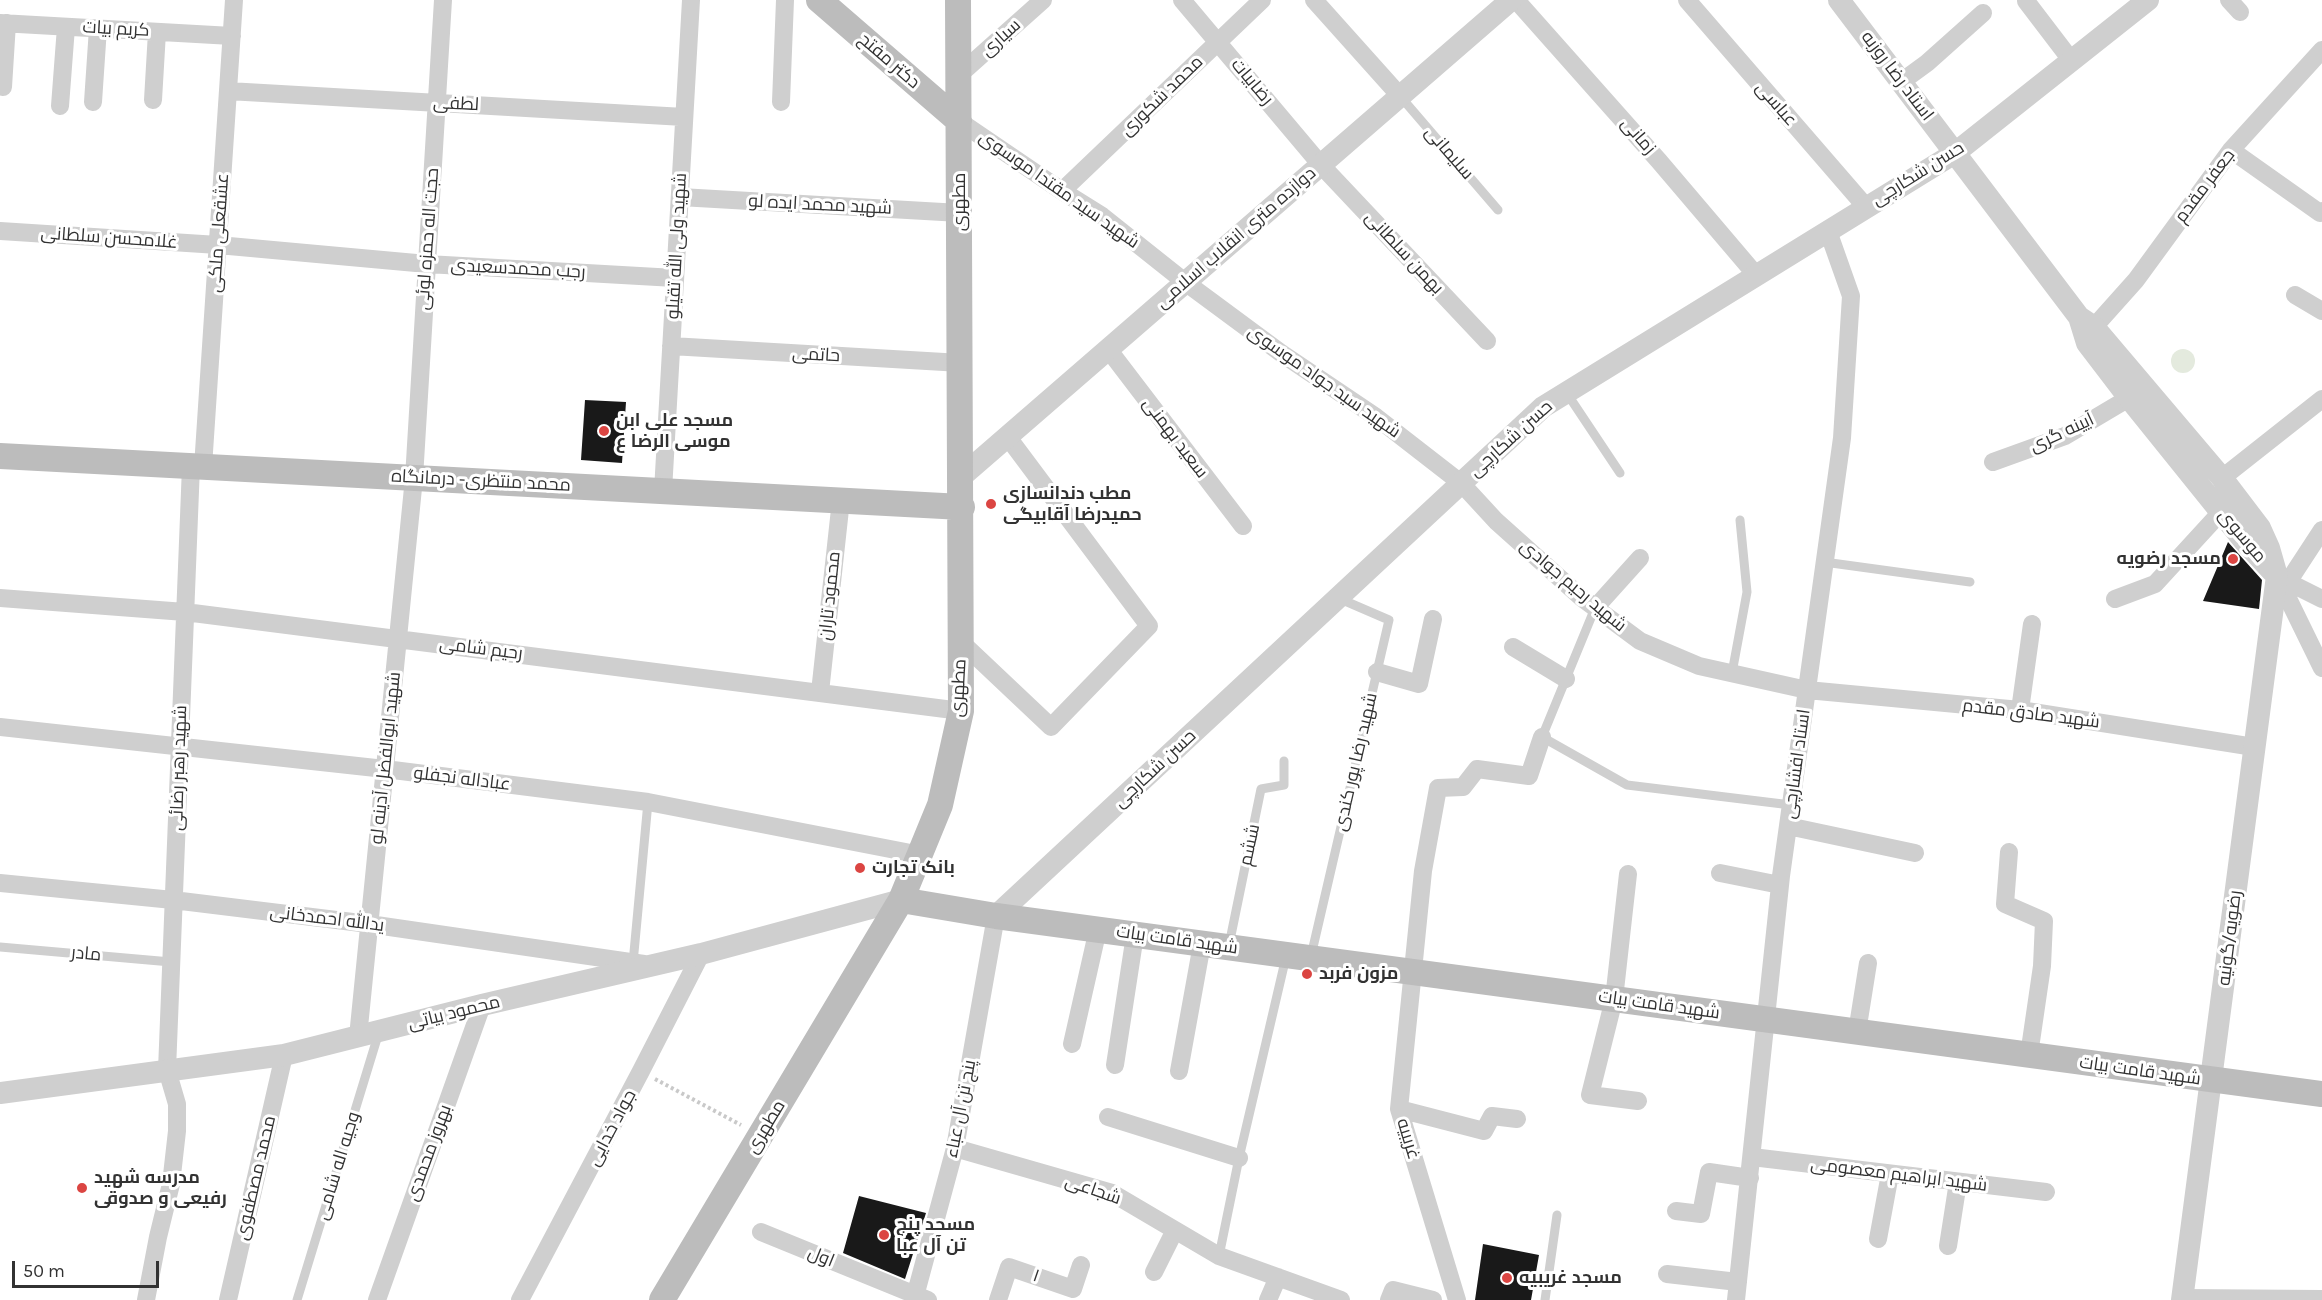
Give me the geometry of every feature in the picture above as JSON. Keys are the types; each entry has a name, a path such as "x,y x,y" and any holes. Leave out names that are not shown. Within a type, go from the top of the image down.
{"main road":[{"name":"دکتر مفتح","path":"819,0 959,121"},
{"name":"مطهری","path":"662,1300 902,900 940,805 961,711 962,476 958,0"},
{"name":"محمد منتظری- درمانگاه","path":"0,456 962,507"},
{"name":"شهید قامت بیات","path":"902,900 996,916 2322,1094"}],"street":[{"name":"عشقعلی ملکی","path":"197,466 218,245 234,0"},
{"name":"حجت اله حمزه لوئی","path":"414,478 443,0"},
{"name":"شهید ولی الله تقیلو","path":"663,491 691,0"},
{"path":"780,102 785,0"},
{"name":"سیاری","path":"959,75 1043,0"},
{"name":"رضابیات","path":"1182,0 1321,165"},
{"name":"محمد شکوری","path":"1062,191 1263,0"},
{"path":"1314,0 1400,96"},
{"name":"دوازده متری انقلاب اسلامی","path":"962,476 1511,0"},
{"name":"زمانی","path":"1516,0 1659,161 1756,275"},
{"name":"عباسی","path":"1687,0 1866,207"},
{"name":"حسن شکارچی","path":"996,916 1543,407 1955,153 2148,0"},
{"path":"2026,1 2071,60"},
{"name":"استاد رضا روزبه","path":"1844,2 1955,153"},
{"path":"1901,82 1927,63 1983,13"},
{"name":"کریم بیات","path":"3,23 232,36"},
{"path":"3,23 3,87"},
{"path":"60,106 66,27"},
{"path":"93,102 98,28"},
{"path":"153,100 157,32"},
{"name":"جعفر مقدم","path":"2087,322 2136,280 2231,150 2322,50"},
{"name":"لطفی","path":"228,91 684,117"},
{"name":"شهید سید مقتدا موسوی","path":"959,121 1102,216 1185,282"},
{"path":"2231,150 2320,213 2322,211"},
{"name":"موسوی","path":"1955,153 2087,322 2222,478 2260,528 2282,579"},
{"name":"بهمن سلطانی","path":"1321,165 1487,341"},
{"name":"شهید محمد ایده لو","path":"680,197 960,213"},
{"name":"غلامحسن سلطانی","path":"0,231 218,245"},
{"name":"استاد افشارچی","path":"1737,1291 1780,885 1842,438 1851,296 1828,231"},
{"name":"رجب محمدسعیدی","path":"218,245 427,264 675,278"},
{"name":"شهید سید جواد موسوی","path":"1185,282 1281,353 1376,417 1461,483"},
{"path":"2295,295 2322,311"},
{"name":"موسوی","path":"2087,322 2087,343 2128,398 2221,512 2282,579"},
{"name":"حاتمی","path":"671,346 961,363"},
{"name":"سعید بهمنی","path":"1108,349 1243,526"},
{"name":"آیینه گری","path":"1993,462 2065,435 2128,398"},
{"path":"2222,478 2322,399"},
{"path":"961,642 1051,727 1149,626 1007,436"},
{"name":"شهید رهبر رضائی","path":"167,1070 185,612 197,466"},
{"name":"شهید ابوالفضل آدینه لو","path":"368,1035 369,924 414,478"},
{"name":"شهید رحیم جوادی","path":"1461,483 1496,521 1595,608 1640,641 1699,666 1807,690"},
{"name":"محمود تاران","path":"820,692 841,500"},
{"path":"2115,599 2155,584 2221,512"},
{"path":"2282,579 2322,530"},
{"path":"1595,608 1640,558"},
{"path":"2282,579 2322,599"},
{"path":"2282,579 2322,668"},
{"name":"رضویه/گونیه","path":"2182,1299 2254,747 2282,579"},
{"name":"رحیم شامی","path":"0,598 185,612 961,711"},
{"path":"1377,672 1419,684 1433,619"},
{"path":"2020,710 2032,624"},
{"path":"1513,647 1566,679"},
{"name":"شهید صادق مقدم","path":"1807,690 2020,710 2254,747"},
{"name":"عباداله نجفلو","path":"0,727 648,802 921,855"},
{"name":"غریبیه","path":"1457,1300 1399,1109 1423,871 1438,788 1463,787 1477,769 1529,776 1542,737"},
{"path":"1788,826 1915,853"},
{"path":"2009,852 2005,904 2044,921 2042,966 2029,1055"},
{"path":"1720,873 1780,885"},
{"path":"1628,874 1614,999 1590,1095 1638,1101"},
{"name":"یدالله احمدخانی","path":"0,882 369,924 643,964"},
{"name":"محمود بیاتی","path":"0,1093 284,1055 643,964 701,954 902,900"},
{"name":"پنج تن آل عباء","path":"919,1298 955,1148 996,916"},
{"path":"1072,1044 1098,929"},
{"path":"1115,1065 1136,935"},
{"path":"1179,1071 1202,944"},
{"name":"جواد خدایی","path":"520,1300 701,954"},
{"path":"1857,1032 1868,963"},
{"name":"بهروز محمدی","path":"376,1300 482,1005"},
{"name":"محمد مصطفوی","path":"228,1300 284,1055"},
{"path":"146,1300 171,1184 177,1131 177,1104 167,1070"},
{"path":"1399,1109 1484,1131 1492,1116 1517,1119"},
{"path":"1108,1117 1239,1158"},
{"name":"شجاعی","path":"955,1148 1112,1193 1219,1256 1341,1300"},
{"name":"شهید ابراهیم معصومی","path":"1752,1157 2046,1192"},
{"path":"1676,1211 1701,1214 1709,1172 1750,1178"},
{"path":"1878,1239 1890,1173"},
{"path":"1948,1246 1958,1182"},
{"path":"1154,1272 1175,1230"},
{"name":"اول","path":"761,1232 919,1298"},
{"name":"۱","path":"998,1300 1009,1267 1073,1289 1081,1265"},
{"path":"1667,1274 1737,1291"},
{"path":"1268,1300 1278,1277"},
{"path":"1389,1300 1393,1290 1432,1300"},
{"path":"2182,1299 2322,1299"}],"lane":[{"name":"سلیمانی","path":"1400,96 1498,210"},
{"path":"1566,392 1620,473"},
{"path":"1732,673 1747,592 1740,520"},
{"path":"1824,561 1970,582"},
{"name":"شهید رضا پور کندی","path":"1219,1256 1239,1158 1298,956 1377,672 1389,620 1338,598"},
{"path":"1595,608 1542,737 1627,785 1791,805"},
{"name":"ششم","path":"1229,947 1261,789 1284,785 1284,761"},
{"path":"643,964 648,802"},
{"name":"مادر","path":"0,946 171,962"},
{"name":"وجیه اله شامی","path":"297,1300 368,1035"},
{"path":"1545,1300 1557,1215"}],"path":[{"path":"641,1071 761,1136"}],"shaded area":[{"path":"2183,349 2192,352 2195,361 2192,370 2183,373 2174,370 2171,361 2174,352"}],"building":[{"name":"مسجد علی ابن موسی الرضا ع","path":"585,400 626,402 622,463 581,460"},
{"name":"مسجد رضویه","path":"2228,542 2262,580 2259,609 2203,601"},
{"name":"مسجد پنج تن آل عبا","path":"859,1196 926,1213 905,1279 843,1253"},
{"name":"مسجد غریبیه","path":"1483,1244 1539,1255 1531,1300 1475,1300"}],"place":[{"name":"مسجد علی ابن موسی الرضا ع","path":"604,431"},
{"name":"مطب دندانسازی حمیدرضا آقابیگی","path":"991,504"},
{"name":"مسجد رضویه","path":"2233,559"},
{"name":"بانک تجارت","path":"860,868"},
{"name":"مزون فربد","path":"1307,974"},
{"name":"مدرسه شهید رفیعی و صدوقی","path":"82,1188"},
{"name":"مسجد پنج تن آل عبا","path":"884,1235"},
{"name":"مسجد غریبیه","path":"1507,1278"}]}
